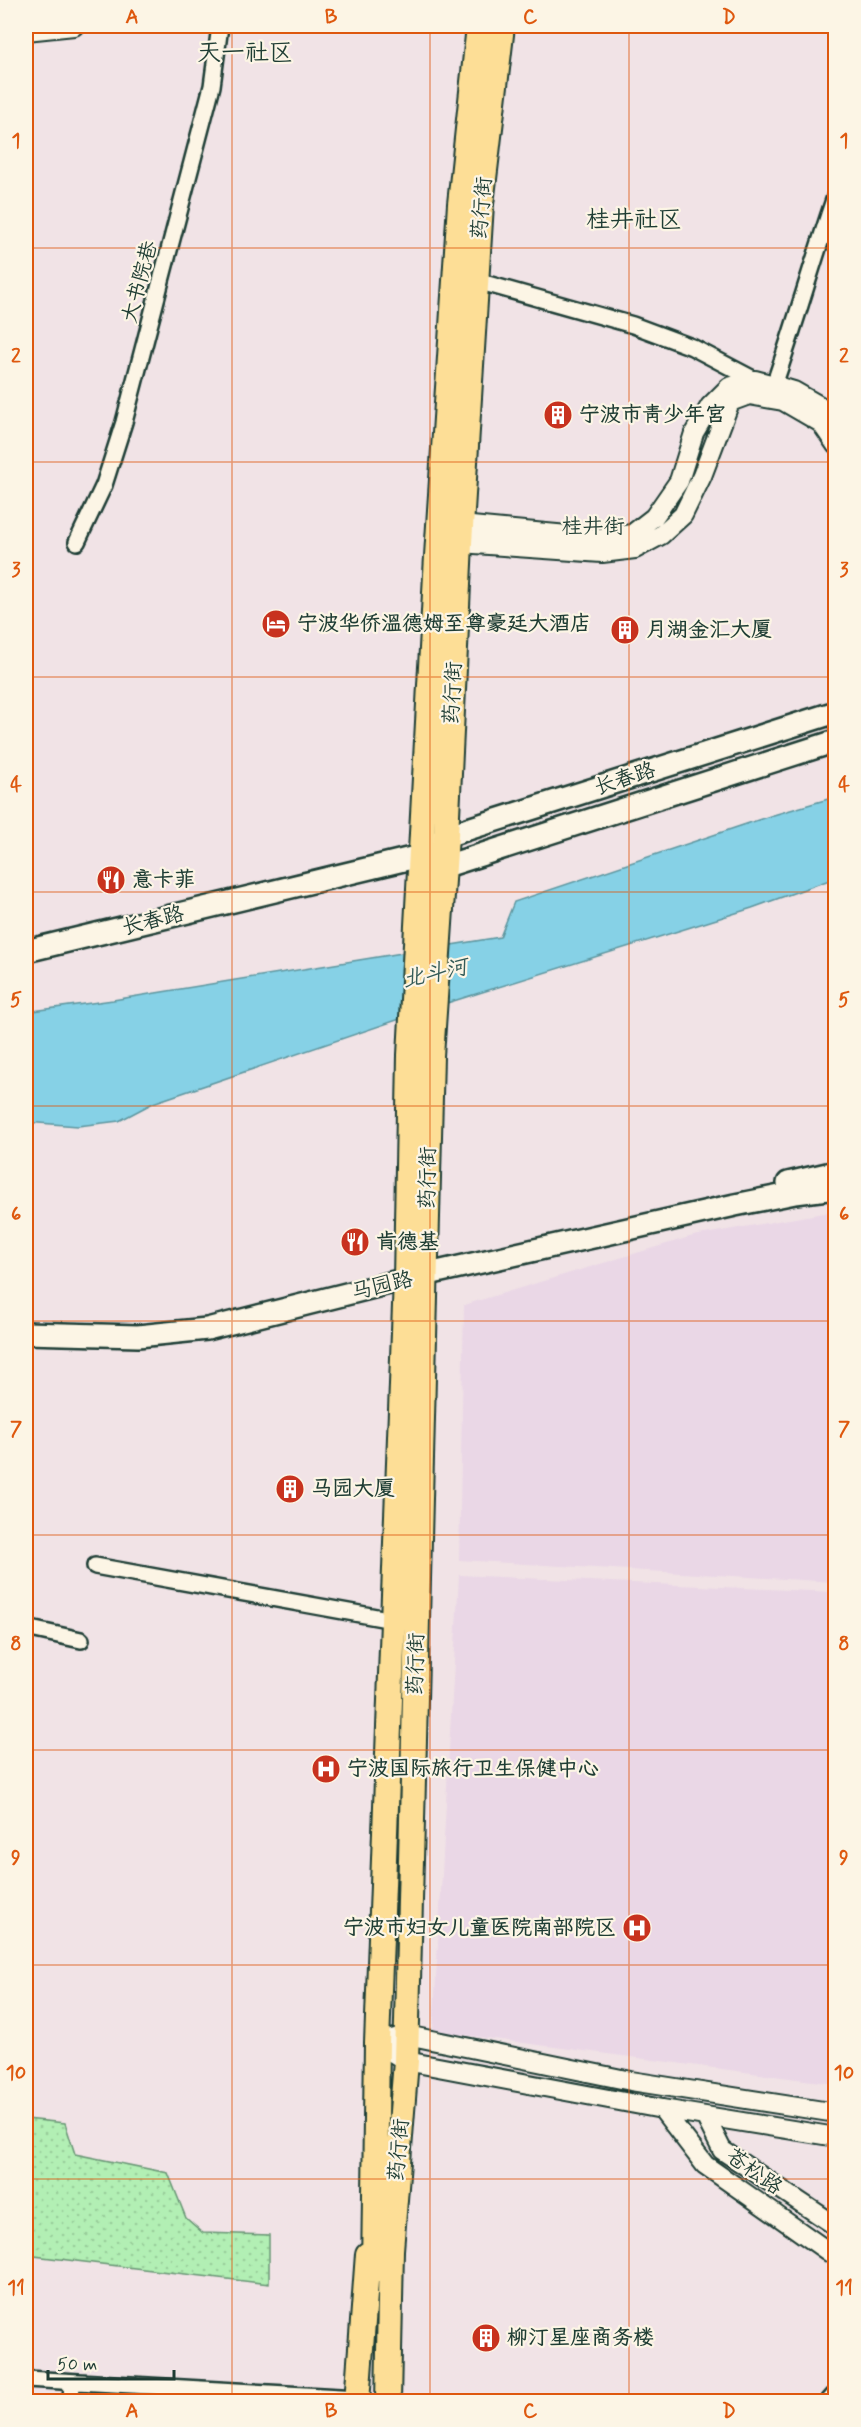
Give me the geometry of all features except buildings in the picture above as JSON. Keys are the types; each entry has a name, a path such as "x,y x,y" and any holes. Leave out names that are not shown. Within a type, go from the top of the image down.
{"main road":[{"name":"药行街","path":"381,2331 406,2061 416,1277 428,862 460,204 479,26"},
{"name":"药行街","path":"428,862 446,836 481,204 502,26"},
{"name":"长春路","path":"446,836 836,712"},
{"name":"长春路","path":"26,951 428,862 836,741"},
{"name":"马园路","path":"735,1205 806,1177 836,1172"},
{"name":"马园路","path":"26,1333 138,1336 207,1329 416,1277 735,1205 795,1192 836,1188"},
{"name":"药行街","path":"381,2331 375,2162 377,2043 393,1620 416,1277"},
{"path":"363,2400 375,2162"},
{"path":"396,2180 404,2314 404,2402"},
{"path":"363,2400 381,2331"},
{"path":"381,2331 388,2402"}],"street":[{"path":"26,31 74,26"},
{"name":"大书院巷","path":"77,542 104,485 124,422 212,86 219,26"},
{"path":"774,385 836,194"},
{"path":"477,281 633,325 692,347 755,380 794,392 836,416"},
{"name":"桂井街","path":"461,534 600,537 632,534 654,517 679,481 694,433 710,406 729,387 755,380"},
{"name":"桂井街","path":"461,534 602,553 635,549 661,535 683,515 702,476 730,402 749,395 783,401 821,423 836,445"},
{"path":"95,1566 393,1620"},
{"path":"26,1628 81,1640"},
{"path":"377,2043 406,2035 631,2080 836,2113"},
{"path":"377,2043 406,2061 662,2109 836,2137"},
{"name":"苍松路","path":"662,2109 705,2165 836,2256"},
{"name":"苍松路","path":"705,2116 722,2150 836,2226"},
{"path":"26,2379 363,2400"},
{"path":"72,2382 72,2402"},
{"path":"828,2402 836,2393"}],"shaded area":[{"path":"835,1211 835,1582 459,1560 464,1305 693,1236"},
{"name":"宁波市妇女儿童医院南部院区","path":"459,1575 834,1592 835,2084 433,2031"},
{"path":"197,2394 342,2402 197,2402"}],"green space":[{"path":"26,2119 65,2123 75,2154 168,2173 186,2218 203,2233 269,2235 269,2284 26,2255"}],"water":[{"name":"北斗河","path":"835,797 835,878 752,908 447,1003 153,1103 119,1121 78,1126 26,1122 26,1012 500,937 514,902 770,816"}],"place":[{"name":"宁波市青少年宫","path":"558,415"},
{"name":"宁波华侨温德姆至尊豪廷大酒店","path":"276,624"},
{"name":"月湖金汇大厦","path":"625,630"},
{"name":"意卡菲","path":"111,880"},
{"name":"肯德基","path":"355,1242"},
{"name":"马园大厦","path":"290,1489"},
{"name":"宁波国际旅行卫生保健中心","path":"326,1769"},
{"name":"宁波市妇女儿童医院南部院区","path":"637,1928"},
{"name":"柳汀星座商务楼","path":"486,2338"}],"district":[{"name":"天一社区","path":"245,53"},
{"name":"桂井社区","path":"634,220"}]}
